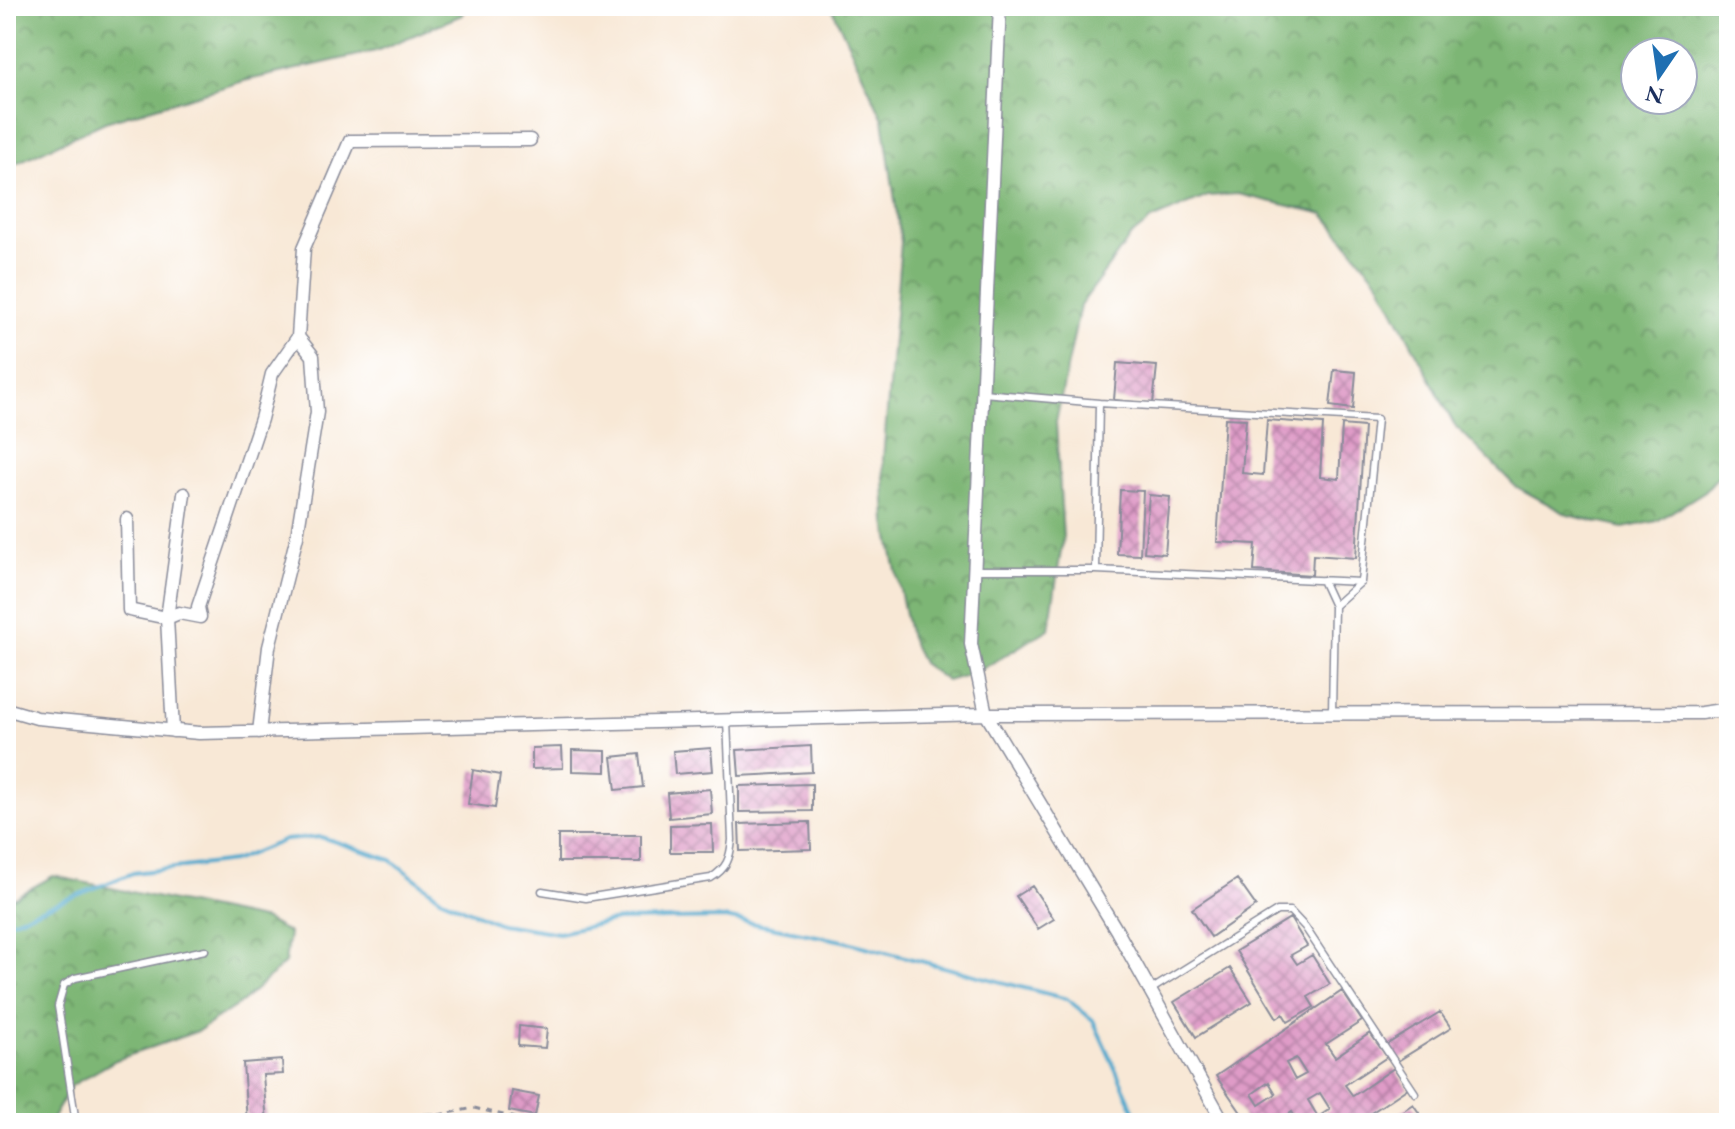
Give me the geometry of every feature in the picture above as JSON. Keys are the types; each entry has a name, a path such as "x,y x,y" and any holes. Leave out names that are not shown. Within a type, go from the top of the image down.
{"street":[{"path":"1000,6 971,644 986,714 1117,931 1224,1123"},
{"path":"127,519 129,610 167,618 179,613 200,617 198,607 261,419 272,374 298,337 304,248 350,141 530,140"},
{"path":"259,732 269,647 297,536 317,412 313,356 298,337"},
{"path":"173,731 167,618 184,494"},
{"path":"6,709 37,718 173,731 259,732 986,714 1701,713 1729,709"}],"lane":[{"path":"983,392 1099,403 1377,419 1361,582 1334,606"},
{"path":"1096,570 1099,403"},
{"path":"975,570 1096,570 1361,582"},
{"path":"1321,580 1334,606 1332,713"},
{"path":"542,891 586,898 607,896 711,878 724,870 731,856 732,840 727,720"},
{"path":"1149,991 1277,911 1290,911 1305,927 1415,1093"},
{"path":"76,1123 58,1006 64,985 75,978 205,950"},
{"path":"325,1123 431,1120"}],"path":[{"path":"431,1120 474,1108 537,1123"}],"green space":[{"path":"6,6 465,6 462,15 376,51 244,81 105,122 6,168"},
{"path":"831,6 1729,6 1729,464 1705,491 1657,521 1623,528 1568,515 1515,486 1454,424 1379,282 1324,214 1238,194 1208,196 1151,220 1130,237 1080,306 1056,422 1063,538 1049,629 977,672 947,681 922,663 910,638 886,523 883,459 901,242 883,119"},
{"path":"53,876 266,920 289,933 285,963 242,1002 198,1031 116,1060 71,1086 50,1123 6,1123 6,902"}],"building":[{"path":"1117,363 1157,366 1153,404 1114,400"},
{"path":"1334,370 1356,372 1353,409 1330,406"},
{"path":"1225,418 1246,419 1242,473 1263,475 1267,420 1323,424 1320,477 1339,479 1342,425 1364,427 1356,558 1313,555 1312,575 1254,571 1256,544 1217,542"},
{"path":"1120,490 1143,491 1140,555 1117,554"},
{"path":"1149,495 1170,497 1165,554 1144,552"},
{"path":"811,746 812,772 739,776 737,750"},
{"path":"562,747 563,768 532,769 532,748"},
{"path":"711,748 713,771 675,774 673,751"},
{"path":"572,750 606,751 606,772 572,771"},
{"path":"639,754 643,787 616,790 612,757"},
{"path":"473,770 500,775 495,808 468,804"},
{"path":"812,784 812,811 739,812 739,786"},
{"path":"710,789 712,814 669,818 667,793"},
{"path":"810,822 811,849 740,851 739,824"},
{"path":"712,824 713,852 670,852 670,825"},
{"path":"558,835 641,835 641,862 558,862"},
{"path":"1237,879 1256,906 1211,937 1192,909"},
{"path":"1032,886 1054,919 1038,929 1016,896"},
{"path":"1290,918 1307,946 1291,955 1297,964 1312,955 1330,984 1308,997 1314,1007 1288,1022 1283,1014 1277,1018 1236,951"},
{"path":"1230,968 1252,1002 1196,1037 1174,1002"},
{"path":"1342,991 1362,1021 1326,1044 1335,1057 1370,1033 1387,1057 1345,1085 1353,1096 1394,1068 1408,1088 1368,1115 1373,1123 1298,1123 1292,1112 1275,1123 1235,1123 1244,1117 1216,1076","holes":["1296,1058 1306,1074 1295,1080 1286,1063","1269,1082 1276,1094 1259,1105 1252,1094","1320,1093 1330,1109 1318,1117 1308,1100"]},
{"path":"1440,1012 1451,1028 1396,1062 1386,1045"},
{"path":"519,1026 547,1029 545,1048 518,1046"},
{"path":"282,1060 283,1074 263,1075 267,1123 247,1123 243,1063"},
{"path":"512,1091 539,1096 535,1116 509,1111"},
{"path":"1413,1104 1426,1123 1384,1123"}],"waterway":[{"path":"6,923 133,873 233,861 285,840 321,837 391,860 442,899 500,924 559,933 617,920 725,918 843,941 1067,999 1093,1020 1140,1123"}]}
